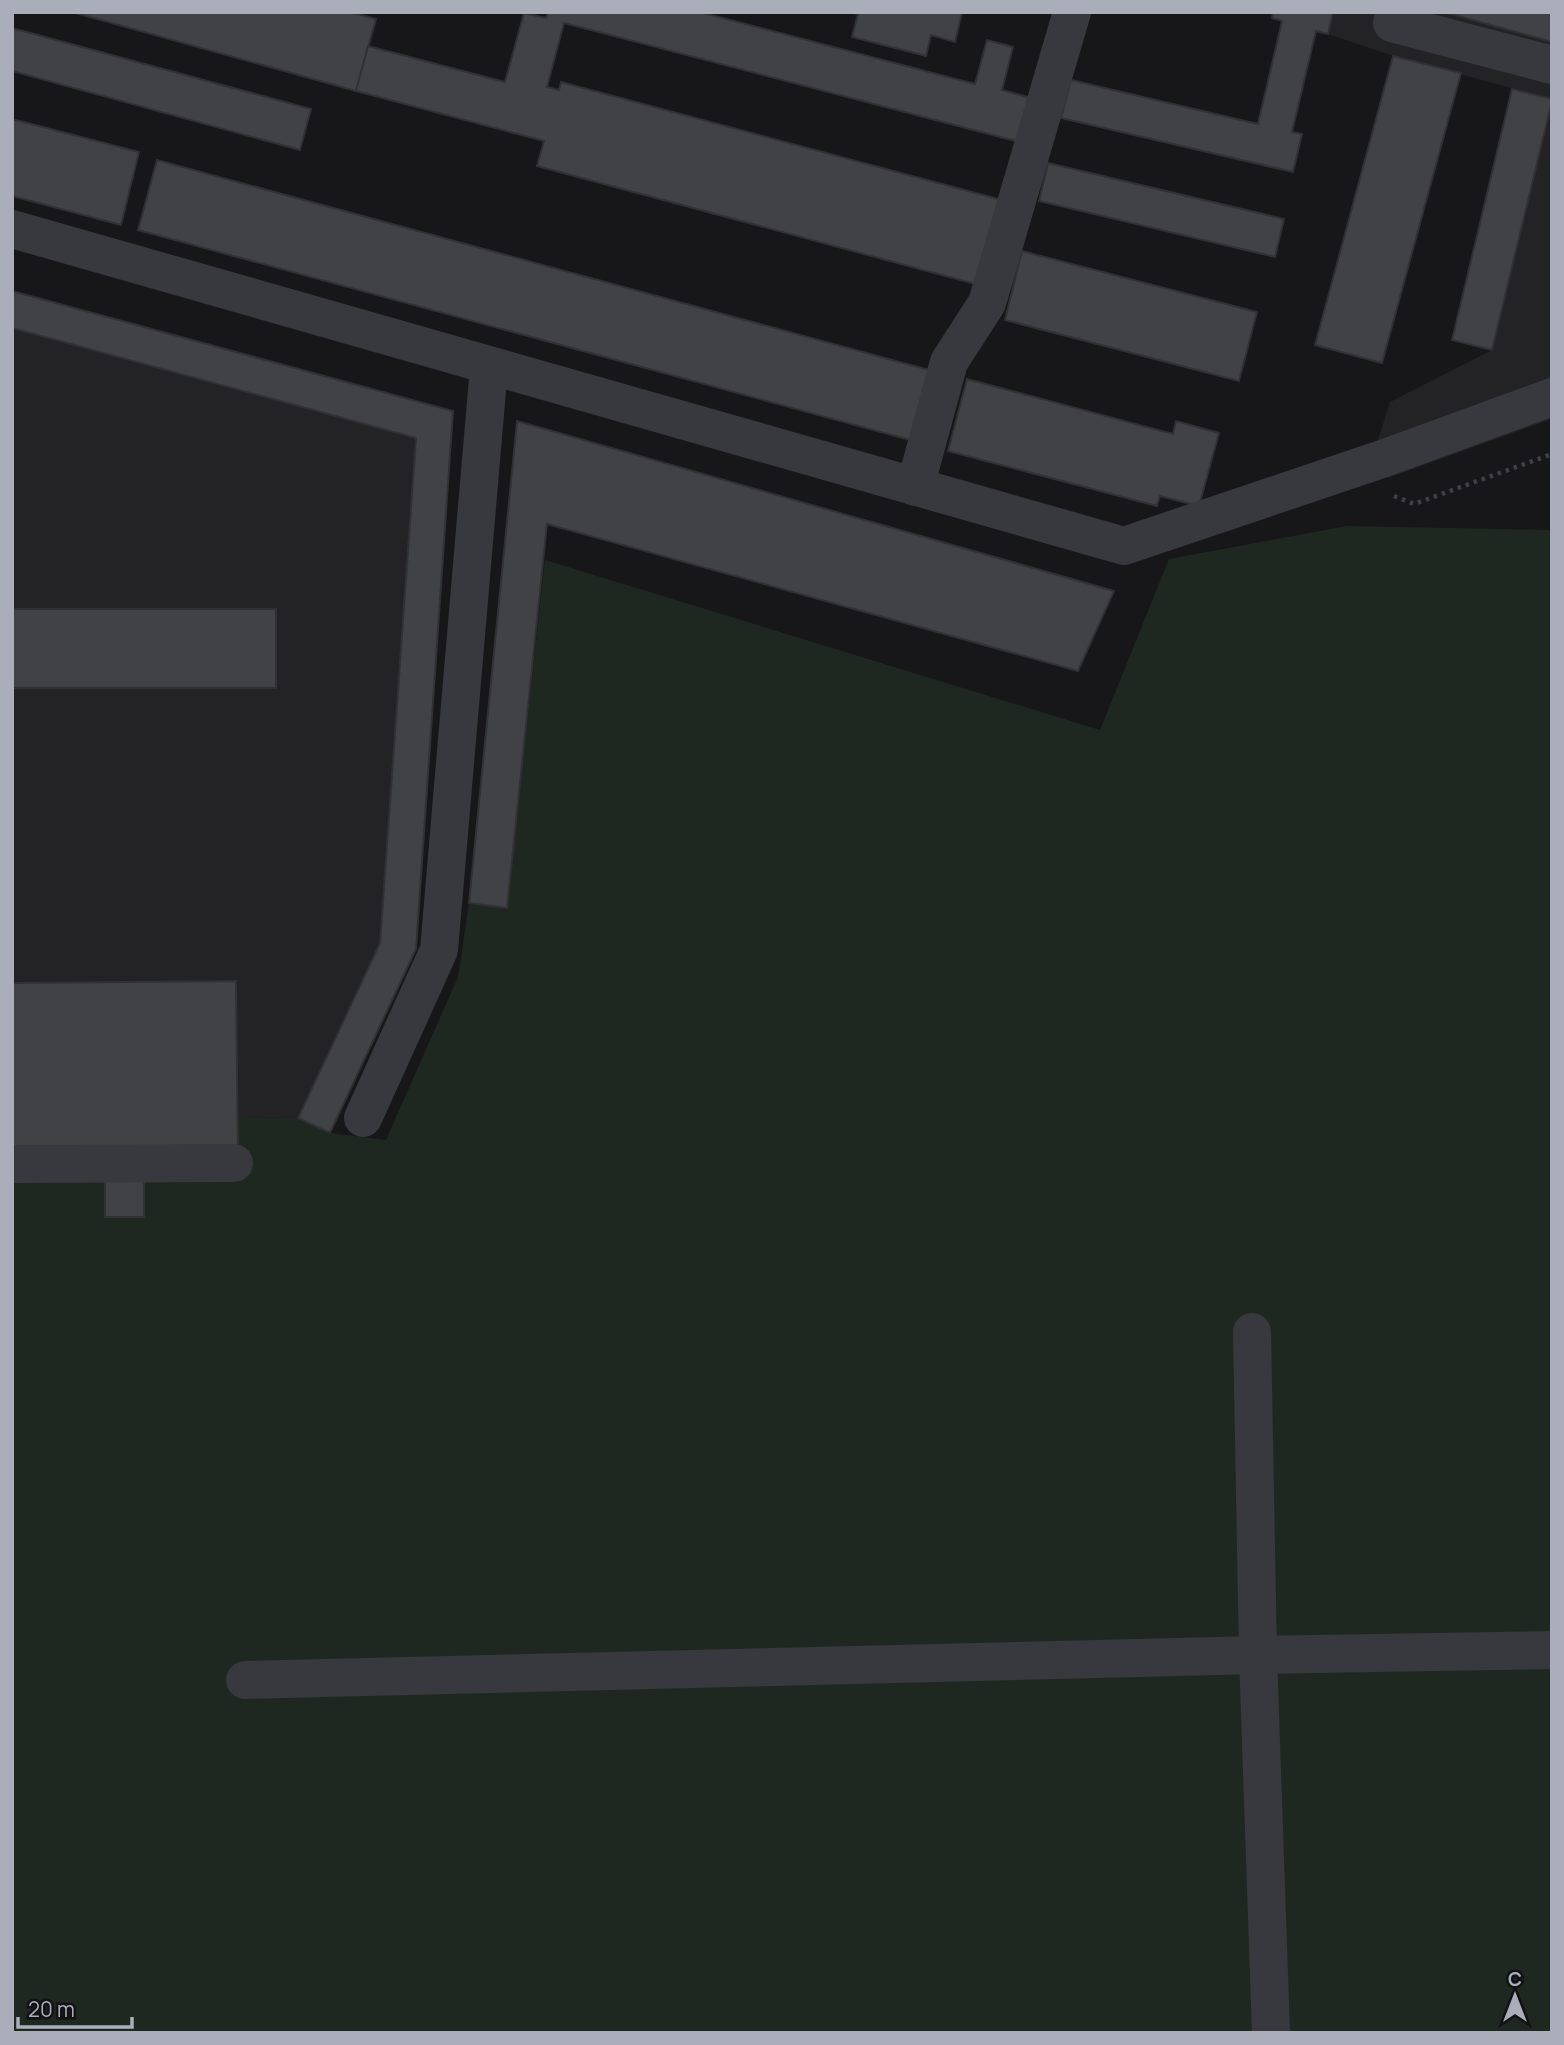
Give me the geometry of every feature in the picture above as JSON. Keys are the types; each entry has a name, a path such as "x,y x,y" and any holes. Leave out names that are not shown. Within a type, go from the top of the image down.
{"lane":[{"path":"915,487 949,362 987,303 1072,12"},
{"path":"1395,12 1392,23 1552,65"},
{"path":"12,229 1124,546 1337,475 1552,397"},
{"path":"363,1118 439,950 489,367"},
{"path":"12,1164 234,1163"},
{"path":"1252,1332 1258,1655 1271,2033"},
{"path":"245,1680 1552,1650"}],"path":[{"path":"1337,475 1414,504 1552,454"}],"shaded area":[{"path":"1333,12 1552,12 1552,99 1393,56 1328,34"},
{"path":"1552,101 1552,419 1388,478 1378,440 1390,402 1492,350"},
{"path":"12,328 416,438 380,943 298,1118 237,1117 12,1158"},
{"path":"1347,526 1552,530 1552,2033 12,2033 12,1158 237,1117 298,1118 330,1133 386,1140 458,977 469,903 507,907 545,560 1100,730 1169,559"}],"building":[{"path":"72,12 350,12 376,19 356,91"},
{"path":"548,12 700,12 975,84 987,40 1013,47 1002,90 1042,101 1031,145 564,23 547,87 559,90 561,82 1002,200 979,285 537,166 544,141 356,91 368,46 505,82 524,13 546,18"},
{"path":"849,12 962,12 955,42 931,35 926,56 852,37 858,14"},
{"path":"1273,12 1333,12 1328,34 1316,31 1292,132 1302,134 1293,172 1061,118 1071,80 1258,124 1282,21 1272,18"},
{"path":"1444,12 1552,12 1552,42"},
{"path":"12,28 311,109 300,150 12,71"},
{"path":"1393,56 1461,73 1382,363 1315,345"},
{"path":"1512,89 1552,101 1492,350 1452,340"},
{"path":"12,119 139,152 121,225 12,196"},
{"path":"157,160 929,370 910,440 138,230"},
{"path":"1048,163 1284,219 1275,257 1039,201"},
{"path":"1022,251 1257,312 1239,381 1005,320"},
{"path":"12,291 453,411 416,949 330,1133 298,1118 380,943 416,438 12,328"},
{"path":"967,379 1173,434 1176,421 1219,433 1199,506 1160,496 1157,506 948,451"},
{"path":"517,421 1114,591 1078,671 547,524 507,908 469,903"},
{"path":"12,609 276,609 276,688 12,688"},
{"path":"236,981 238,1156 12,1158 12,983"},
{"path":"105,1177 144,1177 144,1217 105,1217"}]}
